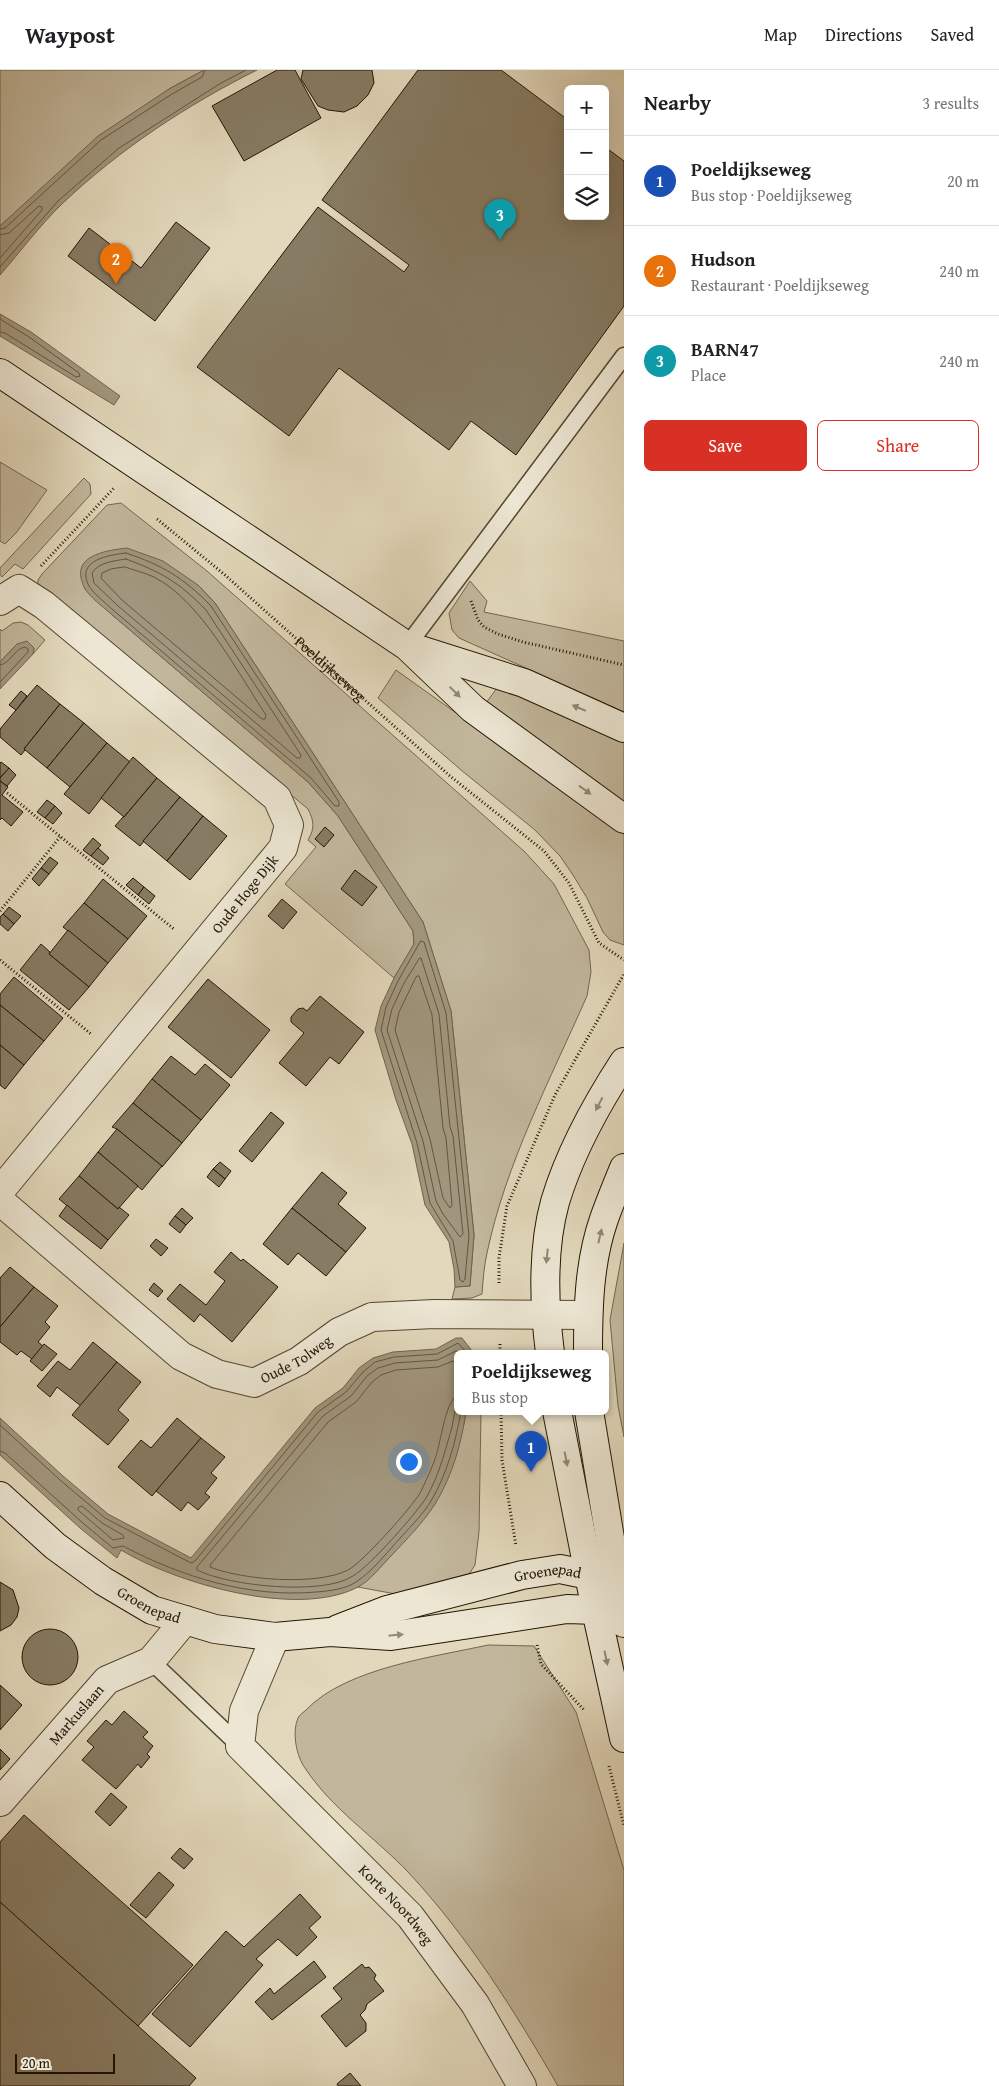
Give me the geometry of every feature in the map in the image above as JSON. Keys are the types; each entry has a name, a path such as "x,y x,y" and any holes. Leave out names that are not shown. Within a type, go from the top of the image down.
{"street":[{"path":"0,373 408,646 473,709 624,819"},
{"name":"Oude Hoge Dijk","path":"0,1191 283,848 288,825 277,798 44,605 10,595"},
{"path":"408,646 524,684 624,728"},
{"path":"550,1350 545,1314 546,1257 555,1203 574,1150 624,1062"},
{"path":"588,1350 588,1315 593,1265 603,1220 624,1168"},
{"name":"Oude Tolweg","path":"0,1201 181,1356 217,1374 254,1383 299,1361 339,1332 372,1317 434,1314 588,1315"},
{"path":"558,1415 589,1575"},
{"path":"590,1415 609,1523 624,1738"},
{"name":"Groenepad","path":"0,1496 55,1546 102,1581 152,1610 215,1629 275,1637 330,1632 391,1636 567,1608 616,1608"},
{"name":"Groenepad","path":"330,1632 387,1610 522,1575 560,1569 589,1575 616,1608"},
{"name":"Markuslaan","path":"0,1802 107,1680 151,1661 185,1620"},
{"path":"240,1746 244,1711 275,1637"},
{"name":"Korte Noordweg","path":"240,1746 410,1916 475,2004 522,2086"}],"lane":[{"path":"408,646 624,356"},
{"name":"Korte Noordweg","path":"151,1661 240,1746"}],"path":[{"path":"107,483 121,493"},
{"path":"10,595 114,488"},
{"name":"Poeldijkseweg","path":"152,515 225,575 450,776 544,851 569,883 599,943 624,960"},
{"path":"463,571 478,620 484,627 498,634 523,642 624,665"},
{"path":"7,793 60,838 199,949"},
{"path":"0,911 60,838"},
{"path":"0,960 114,1053"}],"shaded area":[{"path":"0,70 204,70 169,89 30,199 0,226"},
{"path":"0,462 47,490 16,533 5,544 0,541"},
{"path":"84,478 90,484 91,494 23,569 15,564 2,577 0,568"},
{"path":"121,503 207,571 525,852 554,884 589,950 591,972 587,996 530,1122 505,1187 487,1253 482,1294 472,1298 452,1299 455,1287 470,1286 474,1235 451,1011 423,922 215,603 198,585 84,588 110,613 308,782 338,816 413,931 414,944 394,978 285,884 316,847 308,840 313,824 308,809 38,585 38,580 42,574 107,505"},
{"path":"470,581 487,601 484,612 624,641 624,712 459,638 452,630 449,613"},
{"path":"21,622 28,625 45,640 33,654 34,648 17,644 0,662 0,629 2,631 13,623"},
{"path":"396,670 624,833 624,945 610,940 603,932 587,898 573,875 560,856 535,830 461,770 378,698"},
{"path":"502,687 624,740 624,806 486,703 497,688"},
{"path":"624,1243 624,1437 618,1406 610,1320"},
{"path":"465,1415 481,1415 479,1532 475,1565 468,1576 401,1595 358,1587 376,1572 435,1504 464,1424"},
{"path":"488,1645 534,1646 576,1712 624,1870 624,2086 558,2086 507,2002 451,1923 409,1873 326,1795 314,1781 298,1755 295,1730 298,1718 323,1696 367,1674 392,1666"}],"water":[{"path":"204,70 257,70 180,113 108,164 55,211 0,275 0,226 98,136 169,89"},
{"path":"0,314 31,332 120,396 114,405 0,336"},
{"path":"127,548 163,561 198,585 215,603 423,922 451,1011 474,1235 470,1286 455,1287 449,1242 425,1205 412,1144 396,1100 375,1030 381,1006 394,978 414,944 413,931 338,816 308,782 87,592 81,578 81,570 84,563 89,558 104,552"},
{"path":"27,641 34,648 33,654 0,689 0,662 17,644"},
{"path":"456,1338 462,1338 471,1350 454,1350 454,1415 465,1415 459,1447 451,1471 435,1504 408,1538 362,1584 333,1596 303,1599 271,1598 237,1593 204,1585 173,1574 121,1550 117,1558 80,1528 0,1455 0,1418 108,1514 191,1558 315,1408 343,1388 359,1368 373,1358 393,1352 436,1349"}],"building":[{"path":"277,70 295,70 321,118 244,161 212,106"},
{"path":"303,70 372,70 374,83 368,95 357,106 344,112 328,110 318,106 301,79"},
{"path":"418,70 501,70 564,117 564,220 609,220 609,150 624,161 624,306 516,455 471,421 449,450 339,368 289,436 197,367 318,207 404,272 409,265 322,200"},
{"path":"176,222 210,248 155,321 68,256 89,228 141,268"},
{"path":"37,685 60,704 21,755 0,737 0,729"},
{"path":"21,691 27,696 16,710 9,705"},
{"path":"60,704 84,723 47,768 24,749"},
{"path":"84,723 107,743 70,787 47,768"},
{"path":"107,743 130,762 89,814 64,794"},
{"path":"133,757 157,778 124,817 101,798"},
{"path":"0,763 9,768 0,778"},
{"path":"9,768 16,775 7,786 0,781 0,778"},
{"path":"157,778 180,797 140,846 115,826"},
{"path":"0,781 8,787 2,795 23,812 11,826 2,818 0,820"},
{"path":"180,797 203,816 167,861 143,841"},
{"path":"47,800 55,806 45,818 37,812"},
{"path":"55,806 62,813 53,824 45,818"},
{"path":"203,816 227,836 190,880 167,861"},
{"path":"325,827 334,835 324,847 315,839"},
{"path":"93,838 101,845 91,856 83,850"},
{"path":"98,848 109,858 103,865 91,856"},
{"path":"50,857 58,863 49,874 41,868"},
{"path":"41,868 49,874 39,886 32,879"},
{"path":"355,870 377,887 362,906 341,889"},
{"path":"133,878 144,887 138,895 126,885"},
{"path":"103,879 147,916 128,939 84,903"},
{"path":"144,887 155,896 149,904 138,895"},
{"path":"282,899 297,912 283,929 268,916"},
{"path":"84,903 128,939 108,963 63,927"},
{"path":"9,907 21,916 14,924 3,914"},
{"path":"3,914 14,924 8,931 0,924 0,917"},
{"path":"68,930 108,963 89,987 49,954"},
{"path":"41,944 50,952 49,954 89,987 69,1010 20,970"},
{"path":"14,977 63,1018 44,1041 0,1005 0,994"},
{"path":"208,979 270,1030 231,1078 168,1027"},
{"path":"320,996 364,1032 339,1064 330,1057 306,1086 279,1063 304,1033 291,1022 291,1017 298,1009 303,1008 307,1011"},
{"path":"0,1005 44,1041 24,1065 0,1045"},
{"path":"0,1045 24,1065 5,1089 0,1085"},
{"path":"171,1056 195,1075 205,1064 230,1085 201,1120 152,1079"},
{"path":"152,1079 201,1120 182,1143 133,1103"},
{"path":"133,1103 182,1143 162,1167 117,1129 112,1127"},
{"path":"271,1112 284,1123 252,1162 239,1151"},
{"path":"117,1129 162,1166 142,1190 98,1152"},
{"path":"98,1152 138,1186 118,1209 79,1176"},
{"path":"220,1162 231,1171 225,1179 213,1169"},
{"path":"213,1169 225,1179 219,1187 207,1177"},
{"path":"322,1172 347,1193 338,1204 366,1228 346,1252 292,1208"},
{"path":"79,1176 118,1209 119,1207 129,1215 108,1240 59,1199"},
{"path":"67,1205 108,1240 101,1249 59,1216"},
{"path":"182,1208 193,1218 186,1225 175,1216"},
{"path":"292,1208 346,1252 326,1276 298,1253 288,1265 263,1244"},
{"path":"175,1216 186,1225 180,1233 169,1224"},
{"path":"156,1239 168,1248 161,1256 150,1246"},
{"path":"231,1252 241,1261 243,1259 278,1287 232,1342 200,1314 194,1322 167,1299 180,1284 206,1305 225,1281 214,1272"},
{"path":"10,1267 34,1287 0,1327 0,1278"},
{"path":"154,1283 163,1291 158,1297 149,1290"},
{"path":"34,1287 58,1306 45,1322 50,1327 38,1342 43,1346 32,1359 21,1351 17,1355 0,1342 0,1327"},
{"path":"93,1342 117,1362 81,1406 57,1387 50,1397 37,1386 58,1361 70,1370"},
{"path":"44,1344 57,1354 42,1371 30,1361"},
{"path":"117,1362 141,1382 118,1410 129,1420 108,1445 72,1415"},
{"path":"177,1418 201,1438 152,1496 118,1467 141,1440 151,1448"},
{"path":"201,1438 225,1457 211,1473 217,1478 205,1493 210,1497 198,1510 188,1502 181,1511 156,1491"},
{"path":"0,1582 13,1590 19,1608 17,1617 11,1625 0,1631"},
{"path":"50,1629 61,1631 70,1637 76,1646 78,1657 76,1668 70,1677 61,1683 50,1685 39,1683 30,1677 24,1668 22,1657 24,1646 30,1637 39,1631"},
{"path":"0,1685 22,1705 0,1730"},
{"path":"124,1711 148,1732 143,1737 153,1746 147,1754 150,1757 141,1768 138,1764 116,1789 82,1760 94,1747 87,1741 106,1720 112,1725"},
{"path":"0,1749 10,1759 0,1770"},
{"path":"111,1793 127,1807 110,1826 95,1812"},
{"path":"24,1815 193,1965 138,2026 0,1902 0,1842"},
{"path":"180,1848 193,1859 184,1869 171,1858"},
{"path":"159,1872 174,1885 146,1918 130,1905"},
{"path":"300,1894 321,1917 309,1928 317,1937 297,1956 278,1939 256,1959 263,1965 190,2047 152,2014 226,1931 244,1947"},
{"path":"0,1902 196,2078 189,2086 0,2086"},
{"path":"314,1961 326,1977 272,2020 255,2002 270,1988 274,1994"},
{"path":"362,1964 365,1968 369,1967 376,1975 374,1979 384,1991 367,2004 365,2010 360,2015 366,2023 366,2031 346,2047 321,2016 342,1999 333,1988"},
{"path":"350,2073 361,2086 338,2086 337,2084"}],"place":[{"name":"BARN47","path":"500,240"},
{"name":"Hudson","path":"116,284"},
{"name":"Poeldijkseweg","path":"531,1472"}]}
